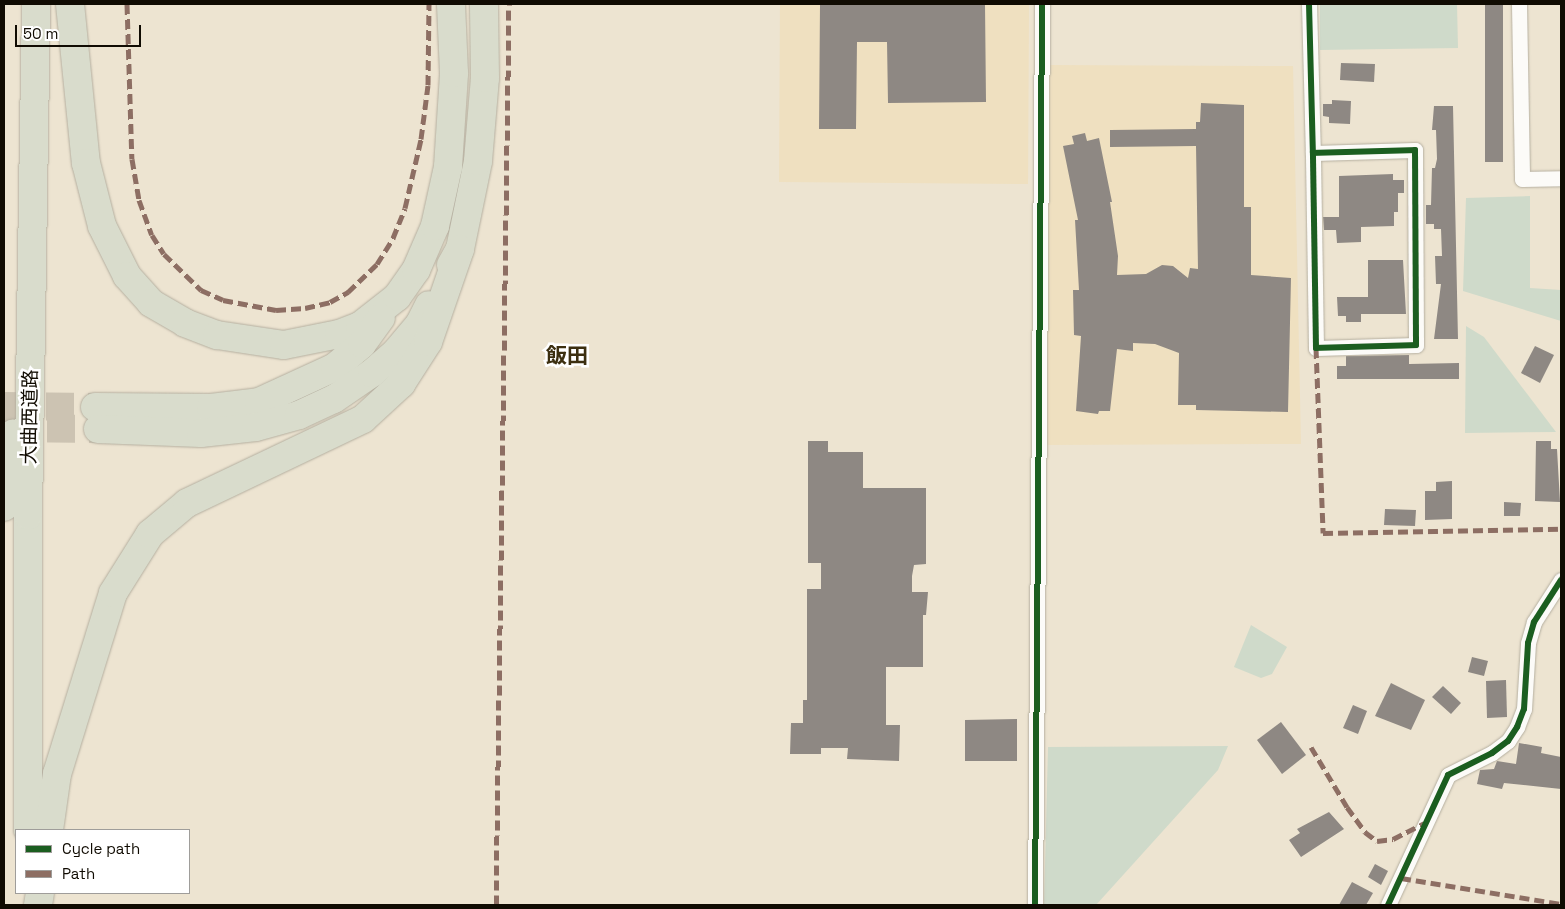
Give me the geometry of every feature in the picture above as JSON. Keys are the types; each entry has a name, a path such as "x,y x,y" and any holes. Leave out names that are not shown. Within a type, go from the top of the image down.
{"highway":[{"path":"4,507 20,346 36,4"},
{"name":"大曲西道路","path":"28,829 28,515 36,4"},
{"path":"70,4 86,163 102,226 127,276 151,303 185,324 217,335 284,345 339,334 360,326 397,298"},
{"path":"451,4 454,73 448,167 436,226 416,270 362,344 335,367 259,402 96,418 201,434 256,427 299,415 334,399 396,352 420,323 460,249"},
{"path":"49,829 57,774 113,593 150,534 187,503 363,419 401,384 428,342 460,249 478,161 485,78 484,4"}],"street":[{"path":"1036,905 1042,4"},
{"path":"1309,4 1316,348 1416,344 1415,150 1313,153"},
{"path":"1519,4 1522,179 1561,178"},
{"path":"1388,905 1448,774 1492,753 1508,741 1517,727 1524,709 1528,643 1534,622 1561,580"}],"shaded area":[{"path":"780,4 1029,4 1028,184 779,182"},
{"path":"1048,65 1293,66 1301,444 1045,445"}],"green space":[{"path":"1320,4 1457,4 1458,48 1320,50"},
{"path":"1530,196 1530,288 1561,290 1561,321 1463,291 1466,198"},
{"path":"1466,326 1484,337 1556,432 1465,433"},
{"path":"1251,625 1287,647 1272,674 1261,678 1234,667"},
{"path":"1228,746 1218,770 1096,905 1044,905 1048,747"}],"building":[{"path":"820,4 985,4 986,102 888,103 887,42 857,42 856,129 819,129"},
{"path":"1485,4 1503,4 1503,162 1485,162"},
{"path":"1341,63 1375,64 1374,82 1340,80"},
{"path":"1332,100 1351,101 1350,124 1329,123 1329,117 1323,116 1323,104 1332,104"},
{"path":"1201,103 1244,105 1244,207 1251,207 1251,275 1291,278 1288,412 1196,410 1196,405 1178,405 1179,353 1155,344 1133,343 1133,351 1117,349 1110,411 1099,411 1098,414 1076,411 1081,336 1074,335 1073,290 1079,290 1075,220 1078,220 1063,146 1074,144 1072,136 1085,133 1087,141 1099,138 1112,202 1110,202 1118,256 1117,275 1146,274 1162,265 1173,266 1188,278 1190,268 1198,269 1196,146 1110,147 1110,130 1196,129 1196,122 1200,122"},
{"path":"1434,106 1453,106 1458,339 1434,339 1441,284 1436,284 1435,256 1442,256 1441,229 1434,229 1434,224 1426,224 1426,205 1431,205 1432,168 1435,168 1437,159 1436,130 1432,130"},
{"path":"1393,174 1393,180 1404,180 1404,193 1398,193 1398,212 1394,212 1394,226 1361,227 1361,242 1337,243 1336,230 1324,230 1323,217 1339,217 1339,176"},
{"path":"1368,260 1403,260 1406,314 1361,314 1361,322 1346,322 1346,316 1338,316 1337,297 1368,297"},
{"path":"1535,346 1554,355 1540,383 1521,373"},
{"path":"1409,355 1409,364 1459,363 1459,379 1337,379 1337,366 1346,366 1346,356"},
{"path":"808,441 828,441 828,452 863,452 863,488 926,488 926,564 914,565 912,576 912,592 928,592 926,615 923,615 923,667 886,667 886,725 900,725 899,761 847,759 848,748 821,748 821,754 790,754 791,723 803,723 803,700 807,700 807,589 821,589 821,563 808,563"},
{"path":"1536,441 1551,441 1551,449 1557,449 1560,502 1535,501"},
{"path":"1452,481 1452,519 1425,520 1425,491 1436,491 1436,482"},
{"path":"1504,502 1521,503 1520,516 1504,516"},
{"path":"1385,509 1416,510 1415,526 1384,525"},
{"path":"1472,657 1488,661 1484,676 1468,672"},
{"path":"1506,680 1507,717 1487,718 1486,681"},
{"path":"1391,683 1425,700 1411,730 1375,716"},
{"path":"1443,686 1461,703 1451,714 1432,697"},
{"path":"1353,705 1367,711 1358,734 1343,728"},
{"path":"1017,719 1017,761 965,761 965,720"},
{"path":"1281,722 1306,755 1282,774 1257,740"},
{"path":"1519,743 1542,747 1541,753 1561,757 1561,789 1504,783 1502,789 1477,784 1480,770 1494,769 1497,761 1516,764"},
{"path":"1329,812 1344,829 1301,857 1289,840 1300,833 1297,829"},
{"path":"1375,864 1388,871 1381,885 1368,877"},
{"path":"1352,882 1373,893 1366,905 1339,905"}],"tunnel":[{"path":"4,406 95,407"},
{"path":"5,428 98,429"}],"marked path":[{"path":"127,4 132,159 139,200 152,235 164,254 201,290 223,300 276,310 305,308 330,302 348,292 377,264 393,238 405,208 421,139 428,85 429,4"},
{"path":"496,905 509,4"},
{"path":"1316,348 1323,533 1561,529"},
{"path":"1311,747 1347,807 1365,832 1377,841 1393,839 1424,823"},
{"path":"1401,878 1561,904"}],"cycle path":[{"path":"1035,905 1042,4"},
{"path":"1309,4 1313,153 1415,150 1416,345 1316,348 1313,153"},
{"path":"1388,905 1448,775 1492,753 1508,741 1517,727 1524,709 1528,643 1534,622 1561,580"}],"district":[{"name":"飯田","path":"567,356"}]}
